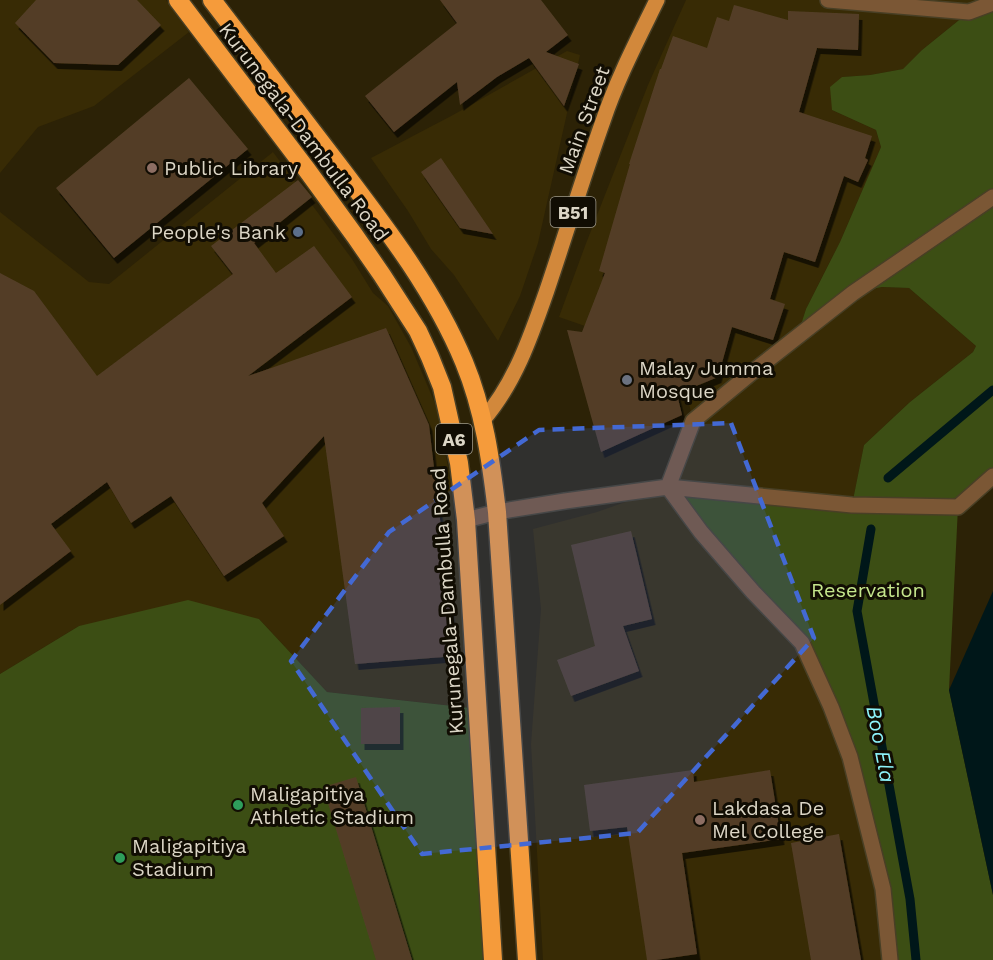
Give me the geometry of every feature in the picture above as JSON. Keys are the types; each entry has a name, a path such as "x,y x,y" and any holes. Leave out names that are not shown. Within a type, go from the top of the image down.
{"highway":[{"name":"Kurunegala-Dambulla Road","path":"177,0 342,217 382,275 418,332 430,357 444,397 459,463 466,520 493,960"},
{"name":"Kurunegala-Dambulla Road","path":"212,0 371,206 438,308 464,362 483,420 497,513 527,960"}],"main road":[{"name":"Main Street","path":"483,420 507,387 520,360 561,250 603,119 635,44 657,0"}],"street":[{"path":"828,0 969,12 993,3"},
{"path":"668,487 693,421 853,293 993,197"},
{"path":"466,520 565,501 668,487 852,505 958,507 993,476"},
{"path":"668,487 701,532 753,592 802,643 831,707 850,758 883,889 890,960"}],"highlighted area":[{"path":"731,423 814,638 637,833 422,854 291,661 389,532 539,430"}],"shaded area":[{"path":"0,0 166,0 189,32 94,106 38,127 0,173"},
{"path":"686,0 993,0 969,12 922,50 903,69 842,77 832,110 876,130 881,147 840,242 806,309 798,336 853,293 882,287 909,288 976,346 973,352 910,402 864,445 852,505 802,643 850,757 890,960 543,960 531,744 541,609 533,529 597,512 668,487 693,421 675,344 585,326 559,317 648,85"},
{"path":"567,51 580,55 538,243 520,296 498,341 454,275 431,249 371,158"},
{"path":"273,152 352,259 373,293 388,306 411,347 437,408 452,489 465,614 471,708 327,692 259,619 79,626 0,674 0,212 89,282 109,284"},
{"path":"993,591 993,895 949,690"}],"green space":[{"name":"Reservation","path":"993,3 993,476 958,507 949,690 993,895 993,960 890,960 850,757 802,643 668,487 852,505 864,445 910,402 973,352 976,346 909,288 882,287 853,293 797,337 806,309 840,242 881,147 876,130 832,110 830,87 842,77 903,69 922,50 969,12"},
{"name":"Maligapitiya Athletic Stadium","path":"188,600 259,619 327,692 471,708 483,960 0,960 0,674 79,626"}],"building":[{"path":"36,0 137,0 161,25 118,65 54,63 15,23"},
{"path":"440,0 541,0 568,35 546,52 579,64 564,106 529,58 497,77 460,105 457,82 394,132 365,96 457,23"},
{"path":"734,5 788,20 788,11 859,14 858,50 817,48 799,112 872,136 865,158 868,160 858,182 844,176 815,262 784,252 770,299 785,304 773,340 732,327 718,377 677,394 682,415 601,452 567,330 582,332 605,273 599,271 629,164 673,36 707,48 717,17 729,21"},
{"name":"Public Library","path":"189,78 248,149 114,258 56,188"},
{"path":"441,158 493,234 460,228 421,172"},
{"path":"298,180 312,197 254,243 276,273 314,246 352,297 248,376 386,328 429,425 456,656 355,664 324,436 262,503 284,536 224,576 171,496 131,523 107,482 51,524 71,551 0,605 0,273 34,291 97,376 233,274 211,246"},
{"path":"631,531 652,619 623,626 639,671 571,696 557,660 595,646 571,545"},
{"path":"400,707 400,744 361,744 361,708"},
{"path":"693,770 694,782 770,770 781,839 682,853 697,954 647,960 627,827 590,831 584,785"},
{"path":"356,777 412,960 376,960 323,787"},
{"path":"839,834 861,960 811,960 791,843"}],"waterway":[{"name":"Boo Ela","path":"888,478 993,390"},
{"name":"Boo Ela","path":"871,529 857,611 910,899 916,960"}],"place":[{"name":"Public Library","path":"152,168"},
{"name":"People's Bank","path":"298,232"},
{"name":"Malay Jumma Mosque","path":"627,380"},
{"name":"Maligapitiya Athletic Stadium","path":"238,805"},
{"name":"Lakdasa De Mel College","path":"700,820"},
{"name":"Maligapitiya Stadium","path":"120,858"}]}
